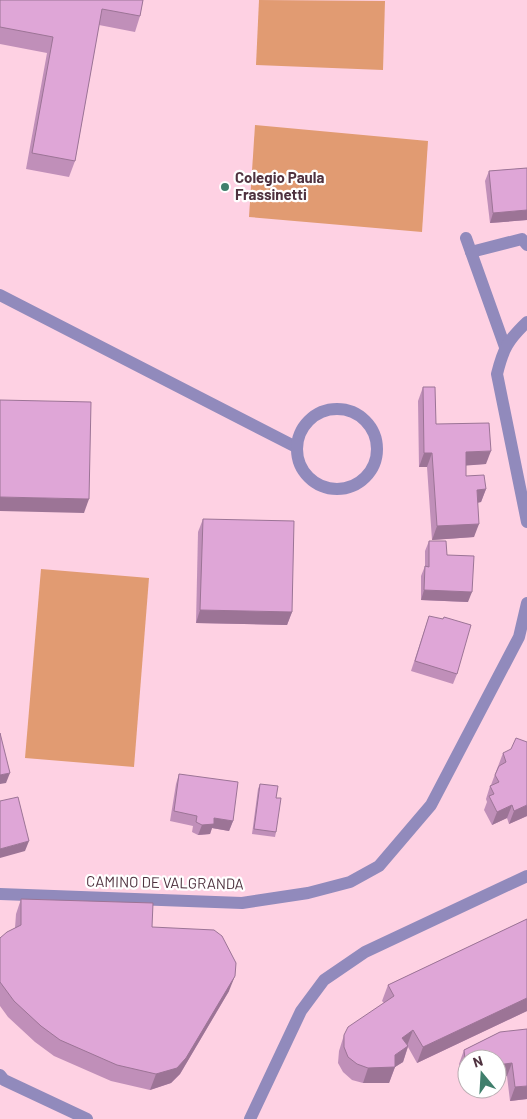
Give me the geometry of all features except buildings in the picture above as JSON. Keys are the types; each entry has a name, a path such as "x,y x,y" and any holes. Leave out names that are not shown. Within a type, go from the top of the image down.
{"street":[{"path":"466,238 505,347"},
{"path":"471,252 522,239 527,245"},
{"path":"0,295 296,447 301,468 309,479 320,486 334,489 348,487 360,482 370,472 377,450 375,436 368,424 356,414 342,409 318,413 307,422 299,433 296,447"},
{"path":"527,322 505,347 497,374 527,522"},
{"name":"CAMINO DE VALGRANDA","path":"0,894 242,903 308,893 350,882 379,866 431,805 519,637 527,604"},
{"path":"250,1119 301,1011 324,980 365,952 527,876"},
{"path":"0,1075 4,1080 87,1119"}],"shaded area":[{"path":"259,0 385,1 383,70 256,65"},
{"path":"255,125 428,141 422,232 249,217"},
{"path":"41,569 149,578 134,767 25,758"}],"place":[{"name":"Colegio Paula Frassinetti","path":"225,187"}]}
